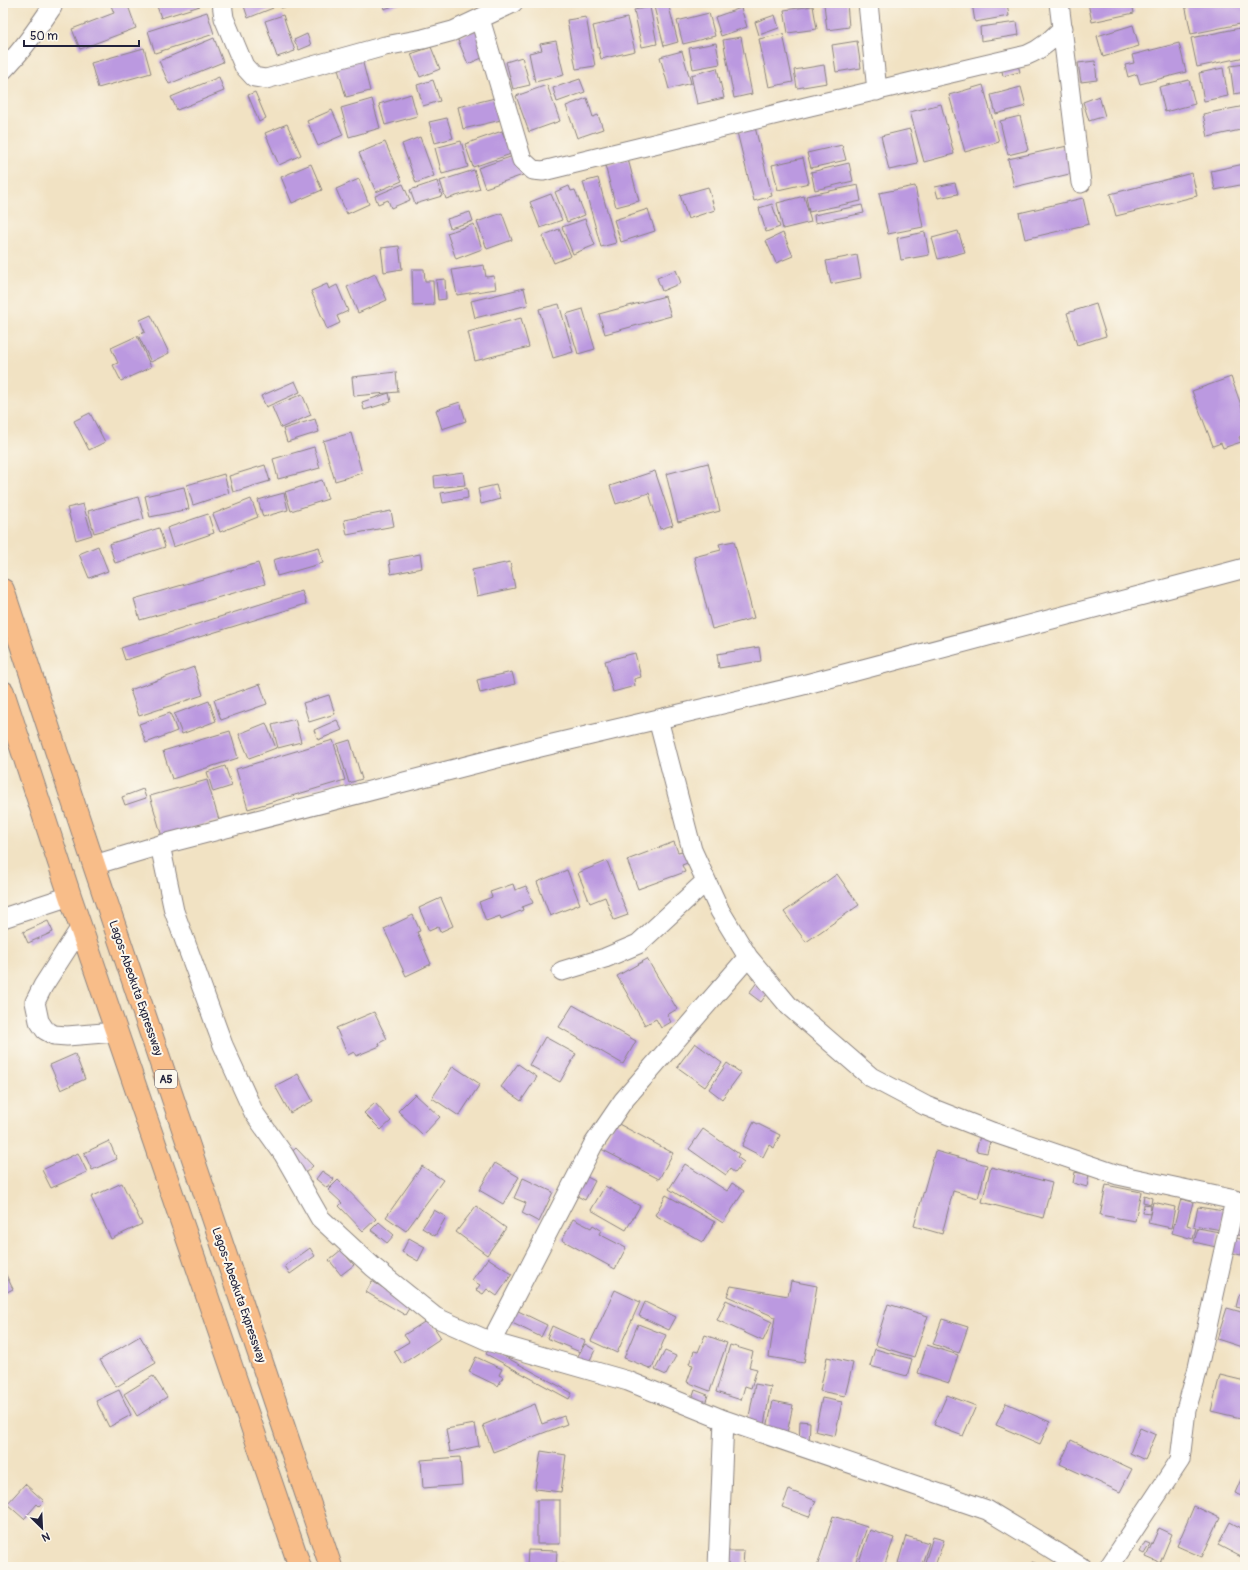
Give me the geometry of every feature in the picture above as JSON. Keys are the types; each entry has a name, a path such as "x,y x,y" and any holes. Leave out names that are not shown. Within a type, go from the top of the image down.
{"highway":[{"name":"Lagos-Abeokuta Expressway","path":"3,590 94,865 332,1567"},
{"path":"3,692 116,1032 300,1567"}],"street":[{"path":"3,70 16,57 43,20 52,7 51,3"},
{"path":"222,3 224,18 244,66 254,77 266,79 385,46 453,32 513,3"},
{"path":"868,3 877,91"},
{"path":"1060,3 1081,183"},
{"path":"480,19 522,160 533,170 543,171 562,168 810,106 1027,55 1045,45 1063,28"},
{"path":"94,865 160,845 532,748 799,686 1245,568"},
{"path":"658,719 692,850 720,911 748,957 789,1006 871,1076 926,1106 992,1132 1118,1175 1240,1202 1186,1410 1180,1460 1109,1567"},
{"path":"160,845 174,911 223,1045 254,1112 284,1155 320,1218 373,1267 435,1316 492,1342 628,1381 724,1420 987,1510 1081,1567"},
{"path":"562,971 605,958 638,944 706,881"},
{"path":"3,918 70,896"},
{"path":"81,927 43,986 36,1002 39,1021 45,1030 54,1035 67,1036 116,1032"},
{"path":"492,1342 594,1145 623,1101 748,957"},
{"path":"718,1567 724,1420"}],"building":[{"path":"110,3 127,3 136,28 80,49 72,29 114,13"},
{"path":"156,3 199,3 200,6 161,18"},
{"path":"243,3 271,3 273,8 248,18"},
{"path":"280,3 298,3 298,4 281,8"},
{"path":"382,3 403,3 384,9"},
{"path":"653,3 668,3 678,42 664,46"},
{"path":"847,3 849,27 827,30 824,4"},
{"path":"972,3 1007,3 1009,16 975,22"},
{"path":"1088,3 1132,3 1134,13 1092,22"},
{"path":"1245,3 1245,23 1191,34 1185,4"},
{"path":"813,6 817,29 788,33 784,10"},
{"path":"650,7 657,44 642,47 634,10"},
{"path":"741,8 747,27 721,36 715,17"},
{"path":"207,12 214,34 155,53 148,31"},
{"path":"709,13 715,36 683,44 677,21"},
{"path":"283,15 295,51 277,57 265,21"},
{"path":"775,15 779,28 759,35 755,22"},
{"path":"586,17 595,66 576,69 567,20"},
{"path":"627,18 635,51 601,59 593,26"},
{"path":"1017,22 1019,35 981,41 980,27"},
{"path":"1133,25 1139,46 1103,57 1097,36"},
{"path":"1245,27 1245,57 1197,67 1191,38"},
{"path":"478,29 489,55 468,64 457,38"},
{"path":"307,34 311,45 299,50 294,40"},
{"path":"783,34 793,82 769,87 759,39"},
{"path":"741,37 752,94 734,98 723,40"},
{"path":"214,38 223,62 169,84 159,61"},
{"path":"556,41 564,75 535,82 529,53 542,50 540,44"},
{"path":"857,41 861,68 836,72 832,45"},
{"path":"716,43 720,64 693,69 689,48"},
{"path":"1179,43 1186,72 1140,84 1137,74 1128,77 1125,65 1134,63 1132,55"},
{"path":"431,47 440,69 420,77 411,54"},
{"path":"144,48 151,73 98,88 91,63"},
{"path":"682,51 691,83 669,89 660,57"},
{"path":"522,57 530,85 513,89 506,62"},
{"path":"362,59 370,91 346,97 337,66"},
{"path":"1017,61 1020,72 1003,76 1001,66"},
{"path":"1095,61 1097,80 1081,82 1078,63"},
{"path":"1245,64 1245,92 1234,94 1230,66"},
{"path":"824,65 827,83 797,88 794,70"},
{"path":"717,68 724,98 697,104 691,75"},
{"path":"1223,68 1228,96 1204,101 1199,73"},
{"path":"219,77 224,91 177,110 171,97"},
{"path":"580,79 585,92 557,102 553,88"},
{"path":"433,80 440,101 423,106 417,85"},
{"path":"1189,80 1195,104 1165,112 1159,87"},
{"path":"547,85 560,121 529,132 516,96"},
{"path":"983,85 999,142 965,152 949,95"},
{"path":"1021,87 1026,106 996,114 991,95"},
{"path":"255,92 266,118 259,122 248,95"},
{"path":"411,94 417,116 385,125 379,104"},
{"path":"1099,96 1105,116 1089,121 1083,102"},
{"path":"495,98 501,120 463,129 458,107"},
{"path":"587,98 593,117 598,115 603,129 577,138 566,106"},
{"path":"372,99 380,128 349,137 341,108"},
{"path":"941,104 954,154 924,162 910,112"},
{"path":"1245,106 1245,129 1208,137 1203,114"},
{"path":"332,110 343,135 318,146 307,121"},
{"path":"1020,116 1028,150 1008,155 1000,121"},
{"path":"447,118 453,138 435,143 429,122"},
{"path":"287,124 301,155 279,165 265,133"},
{"path":"755,127 772,196 754,201 737,132"},
{"path":"910,129 918,164 889,170 881,136"},
{"path":"502,131 511,154 473,167 465,144"},
{"path":"420,137 434,176 416,183 402,144"},
{"path":"461,141 468,167 442,174 435,148"},
{"path":"385,142 402,181 376,192 359,153"},
{"path":"842,145 846,160 811,168 807,153"},
{"path":"1072,145 1078,172 1014,187 1008,159"},
{"path":"516,155 523,175 485,188 478,168"},
{"path":"803,158 809,183 778,190 772,165"},
{"path":"628,159 639,201 616,207 605,165"},
{"path":"849,163 853,181 815,190 811,172"},
{"path":"311,164 322,190 292,203 281,177"},
{"path":"1244,164 1245,184 1215,190 1211,171"},
{"path":"474,170 480,189 446,199 440,181"},
{"path":"1192,173 1197,196 1116,216 1110,194"},
{"path":"598,178 616,243 601,247 583,182"},
{"path":"359,179 369,204 347,214 336,189"},
{"path":"437,181 442,196 415,204 410,190"},
{"path":"955,183 958,194 938,198 935,187"},
{"path":"403,184 410,200 391,208 388,200 378,204 375,196"},
{"path":"858,185 861,201 809,212 806,196"},
{"path":"569,186 571,191 575,190 585,215 567,222 555,192"},
{"path":"915,186 923,227 888,234 879,193"},
{"path":"708,187 715,210 688,219 680,195"},
{"path":"551,194 562,220 540,228 530,202"},
{"path":"804,196 811,222 783,229 777,203"},
{"path":"1083,198 1089,224 1025,239 1019,213"},
{"path":"772,204 780,227 766,232 759,208"},
{"path":"862,205 864,213 815,223 814,215"},
{"path":"648,209 655,231 621,242 614,220"},
{"path":"470,212 473,221 450,228 447,219"},
{"path":"502,213 512,240 487,249 477,222"},
{"path":"585,219 595,245 573,254 562,227"},
{"path":"474,224 482,249 456,259 447,233"},
{"path":"559,229 571,256 554,263 542,236"},
{"path":"958,231 965,252 938,259 932,238"},
{"path":"925,232 929,255 901,260 897,238"},
{"path":"783,233 793,256 776,263 766,241"},
{"path":"399,246 402,269 384,272 381,248"},
{"path":"857,255 861,278 831,284 826,261"},
{"path":"484,265 486,277 494,276 496,289 457,295 452,270"},
{"path":"412,269 424,269 425,281 433,281 434,305 413,306"},
{"path":"676,270 681,283 662,291 657,278"},
{"path":"375,274 387,300 358,313 347,287"},
{"path":"445,279 446,299 438,300 436,280"},
{"path":"327,284 329,289 337,285 348,311 337,316 340,323 327,329 311,291"},
{"path":"524,288 528,305 475,318 471,301"},
{"path":"665,296 671,316 605,334 599,314"},
{"path":"559,304 573,352 553,358 539,309"},
{"path":"1096,304 1106,336 1077,345 1067,313"},
{"path":"583,309 595,349 578,354 566,314"},
{"path":"151,315 169,353 151,362 138,335 145,332 140,320"},
{"path":"521,318 529,347 475,361 468,332"},
{"path":"137,336 151,367 121,381 113,365 118,363 111,348"},
{"path":"396,372 398,392 354,396 352,377"},
{"path":"1231,377 1245,416 1245,434 1239,437 1241,442 1223,448 1221,443 1213,446 1192,391"},
{"path":"295,381 300,392 266,407 261,396"},
{"path":"389,393 391,402 364,410 362,402"},
{"path":"302,394 311,415 281,428 272,407"},
{"path":"460,402 466,421 442,429 436,410"},
{"path":"90,413 105,442 89,450 74,421"},
{"path":"315,419 319,432 287,442 283,429"},
{"path":"351,433 362,473 335,481 323,441"},
{"path":"314,447 320,468 278,479 273,459"},
{"path":"708,463 720,511 678,522 666,474"},
{"path":"265,465 270,481 233,492 229,476"},
{"path":"655,471 673,525 660,529 649,493 616,504 610,486"},
{"path":"463,472 465,485 435,488 434,476"},
{"path":"224,474 229,493 193,505 187,485"},
{"path":"322,480 328,499 291,511 285,492"},
{"path":"496,485 500,499 481,504 478,489"},
{"path":"184,487 189,509 150,517 145,496"},
{"path":"467,488 468,498 443,503 441,493"},
{"path":"284,493 288,510 263,517 258,500"},
{"path":"138,497 144,519 94,533 88,511"},
{"path":"251,499 258,517 220,532 213,514"},
{"path":"83,504 92,535 76,540 67,508"},
{"path":"391,511 394,526 347,535 344,520"},
{"path":"208,514 214,533 173,547 167,528"},
{"path":"159,528 165,547 115,563 109,544"},
{"path":"734,541 754,618 712,629 694,557 721,550 719,544"},
{"path":"98,546 108,571 89,578 79,554"},
{"path":"319,547 323,563 277,576 273,560"},
{"path":"420,554 422,568 391,574 389,560"},
{"path":"510,562 515,588 477,596 472,570"},
{"path":"258,563 265,584 140,620 134,599"},
{"path":"302,591 306,604 125,660 121,648"},
{"path":"759,647 761,661 719,668 717,654"},
{"path":"635,653 641,677 634,679 635,686 613,692 605,661"},
{"path":"194,667 203,695 139,716 130,690"},
{"path":"512,672 515,684 480,693 477,680"},
{"path":"260,684 267,704 221,720 214,700"},
{"path":"329,695 335,714 309,722 303,703"},
{"path":"209,701 216,721 182,734 174,714"},
{"path":"170,713 177,731 146,743 139,724"},
{"path":"295,719 301,742 278,748 272,725"},
{"path":"337,720 342,730 318,740 314,730"},
{"path":"266,723 276,748 249,758 239,734"},
{"path":"230,731 238,758 172,779 163,751"},
{"path":"333,740 345,780 248,809 236,769"},
{"path":"350,740 362,779 349,783 337,744"},
{"path":"225,766 232,786 213,792 207,772"},
{"path":"207,780 219,820 162,837 150,796"},
{"path":"143,789 146,798 125,805 122,797"},
{"path":"674,842 678,852 686,850 690,862 682,865 685,872 638,889 627,860"},
{"path":"607,861 628,915 614,920 605,897 590,903 578,873"},
{"path":"567,870 580,904 550,916 537,882"},
{"path":"837,874 859,905 806,942 784,912"},
{"path":"513,884 515,890 526,886 533,903 522,907 523,910 501,919 500,916 486,921 479,902 492,897 490,892"},
{"path":"441,898 453,926 440,932 438,927 429,931 419,908"},
{"path":"413,915 420,931 417,932 431,964 406,976 384,929"},
{"path":"48,921 53,932 28,943 23,932"},
{"path":"647,959 677,1009 667,1015 671,1022 661,1028 656,1019 645,1025 617,976"},
{"path":"758,981 770,990 761,1002 749,993"},
{"path":"573,1005 636,1041 623,1064 559,1027"},
{"path":"374,1012 387,1039 379,1043 380,1046 356,1056 354,1052 348,1055 336,1028"},
{"path":"545,1037 576,1054 560,1082 529,1065"},
{"path":"695,1043 722,1063 705,1087 677,1067"},
{"path":"75,1054 85,1079 61,1090 50,1065"},
{"path":"727,1063 741,1073 722,1099 709,1089"},
{"path":"518,1064 537,1077 521,1101 501,1087"},
{"path":"453,1066 480,1084 459,1116 432,1098"},
{"path":"298,1074 313,1101 290,1113 275,1086"},
{"path":"415,1094 440,1117 423,1135 398,1111"},
{"path":"375,1103 391,1121 381,1130 364,1113"},
{"path":"615,1122 673,1153 659,1179 601,1149"},
{"path":"754,1122 780,1135 774,1148 769,1145 763,1157 742,1146"},
{"path":"703,1129 739,1154 737,1157 744,1162 735,1173 730,1169 726,1175 689,1149"},
{"path":"981,1132 992,1134 987,1153 976,1151"},
{"path":"109,1141 117,1159 92,1170 84,1153"},
{"path":"296,1148 313,1166 303,1175 286,1157"},
{"path":"935,1151 987,1165 978,1198 953,1191 942,1234 914,1226"},
{"path":"78,1153 87,1172 51,1188 42,1170"},
{"path":"495,1163 519,1177 503,1204 479,1190"},
{"path":"685,1164 727,1191 732,1183 744,1191 723,1223 669,1189"},
{"path":"422,1166 443,1180 406,1231 386,1217"},
{"path":"991,1167 1052,1183 1043,1218 982,1202"},
{"path":"322,1171 334,1179 327,1188 316,1179"},
{"path":"1075,1172 1089,1175 1087,1187 1073,1183"},
{"path":"583,1175 595,1181 585,1200 573,1194"},
{"path":"523,1178 553,1192 539,1222 522,1213 526,1203 514,1198"},
{"path":"338,1180 376,1219 363,1231 339,1206 342,1203 328,1190"},
{"path":"122,1183 142,1224 111,1239 91,1197"},
{"path":"1106,1185 1141,1192 1135,1221 1100,1215"},
{"path":"605,1186 640,1206 626,1230 591,1210"},
{"path":"666,1195 715,1222 703,1242 655,1215"},
{"path":"1144,1195 1152,1198 1151,1204 1143,1202"},
{"path":"1181,1199 1193,1202 1187,1225 1196,1228 1193,1239 1172,1233"},
{"path":"1153,1202 1175,1207 1171,1228 1148,1223"},
{"path":"1144,1204 1151,1205 1150,1214 1143,1213"},
{"path":"476,1206 506,1228 487,1255 456,1232"},
{"path":"1198,1207 1224,1211 1221,1230 1194,1225"},
{"path":"434,1210 446,1217 435,1236 422,1228"},
{"path":"1235,1217 1245,1219 1242,1236 1230,1233"},
{"path":"573,1219 591,1228 593,1225 601,1230 599,1234 626,1248 615,1269 562,1240"},
{"path":"379,1222 394,1235 387,1243 371,1230"},
{"path":"1198,1228 1219,1232 1216,1247 1194,1242"},
{"path":"409,1238 425,1247 418,1261 402,1252"},
{"path":"1236,1238 1245,1240 1241,1255 1232,1253"},
{"path":"310,1248 315,1256 290,1274 285,1266"},
{"path":"341,1250 354,1265 341,1275 329,1260"},
{"path":"488,1258 512,1274 497,1296 487,1289 483,1294 476,1290 480,1285 472,1280"},
{"path":"3,1269 13,1289 3,1294"},
{"path":"372,1281 411,1305 405,1315 366,1292"},
{"path":"791,1281 817,1286 804,1363 769,1357 775,1317 727,1296 731,1286 788,1296"},
{"path":"615,1290 640,1302 617,1353 591,1341"},
{"path":"1239,1295 1245,1297 1245,1309 1236,1307"},
{"path":"726,1300 772,1322 763,1341 717,1320"},
{"path":"645,1302 676,1317 669,1330 639,1316"},
{"path":"888,1304 928,1316 914,1357 875,1345"},
{"path":"1227,1308 1245,1313 1245,1348 1217,1339"},
{"path":"514,1309 547,1325 541,1337 508,1321"},
{"path":"429,1319 441,1338 402,1364 394,1351 409,1342 404,1335"},
{"path":"942,1319 968,1327 959,1353 933,1344"},
{"path":"638,1324 666,1335 652,1369 624,1358"},
{"path":"552,1326 585,1341 580,1352 547,1338"},
{"path":"705,1335 727,1343 710,1391 687,1382 693,1365 689,1364 694,1351 698,1352"},
{"path":"140,1336 156,1363 116,1387 100,1360"},
{"path":"585,1344 595,1350 587,1366 576,1359"},
{"path":"730,1345 753,1352 749,1367 757,1369 751,1388 745,1386 741,1400 716,1392"},
{"path":"927,1345 958,1355 949,1383 918,1373"},
{"path":"489,1348 572,1393 569,1399 486,1354"},
{"path":"875,1349 912,1359 907,1376 870,1366"},
{"path":"665,1351 676,1356 666,1375 655,1370"},
{"path":"476,1357 502,1369 499,1375 503,1377 498,1386 469,1372"},
{"path":"827,1357 853,1363 845,1396 820,1391"},
{"path":"1220,1375 1245,1381 1245,1419 1211,1411"},
{"path":"153,1376 167,1397 137,1416 124,1394"},
{"path":"755,1384 771,1387 764,1425 748,1423"},
{"path":"119,1390 131,1415 109,1427 96,1401"},
{"path":"695,1390 708,1395 704,1407 691,1402"},
{"path":"947,1395 976,1406 963,1436 934,1425"},
{"path":"822,1398 842,1402 835,1436 815,1431"},
{"path":"773,1401 793,1405 787,1433 767,1428"},
{"path":"1006,1403 1050,1422 1040,1444 996,1425"},
{"path":"535,1404 542,1424 564,1416 567,1424 493,1452 483,1425"},
{"path":"800,1421 810,1422 809,1445 799,1445"},
{"path":"475,1424 479,1446 450,1452 446,1429"},
{"path":"1140,1428 1156,1435 1145,1460 1130,1453"},
{"path":"1071,1440 1132,1469 1120,1492 1060,1464"},
{"path":"541,1451 566,1455 561,1492 535,1489"},
{"path":"460,1457 462,1485 423,1488 421,1460"},
{"path":"1245,1470 1245,1497 1235,1493"},
{"path":"25,1484 44,1501 39,1506 37,1504 24,1519 7,1504"},
{"path":"789,1490 816,1501 809,1517 782,1507"},
{"path":"537,1500 560,1500 560,1544 537,1544"},
{"path":"1194,1506 1220,1518 1202,1557 1177,1546"},
{"path":"833,1516 867,1527 854,1567 817,1567"},
{"path":"1230,1522 1245,1530 1245,1555 1243,1558 1218,1545"},
{"path":"1159,1528 1172,1534 1160,1563 1146,1557"},
{"path":"870,1530 894,1538 884,1567 857,1567"},
{"path":"906,1536 929,1543 921,1567 911,1567 898,1563"},
{"path":"933,1537 944,1540 935,1566 925,1562"},
{"path":"1145,1542 1150,1544 1144,1554 1140,1552"},
{"path":"528,1550 557,1551 556,1567 527,1567"},
{"path":"724,1551 744,1551 743,1567 723,1567"},
{"path":"1032,1562 1040,1565 1039,1567 1030,1567"},
{"path":"562,1564 578,1566 578,1567 562,1567"}]}
